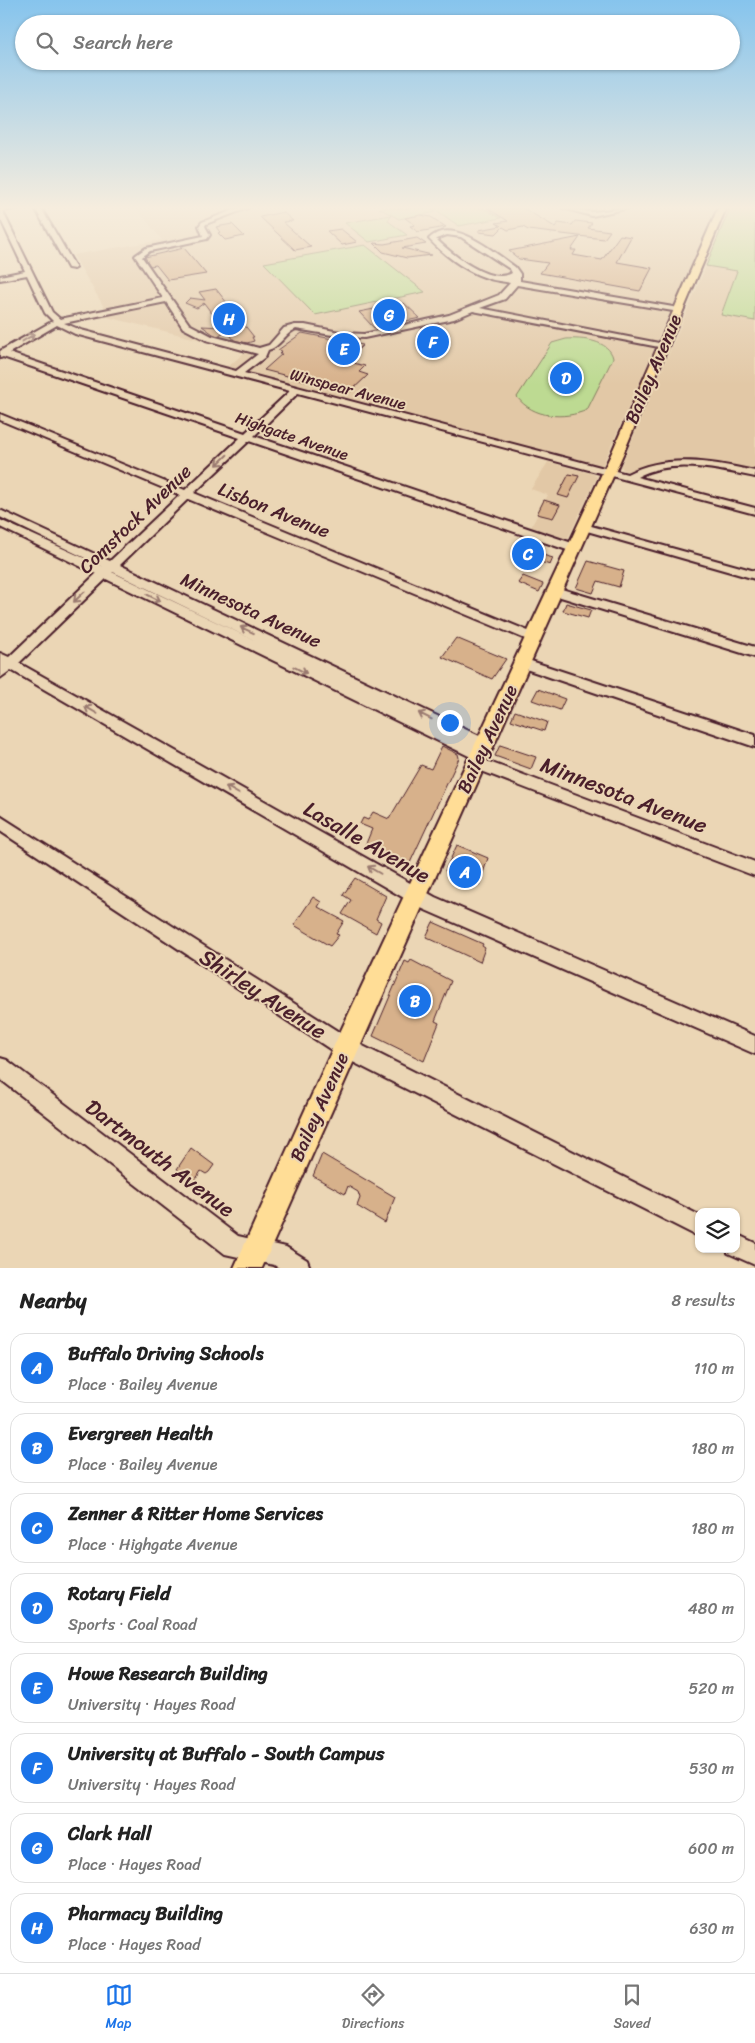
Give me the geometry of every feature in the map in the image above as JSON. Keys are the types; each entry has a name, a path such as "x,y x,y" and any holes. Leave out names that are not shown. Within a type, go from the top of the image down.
{"main road":[{"name":"Bailey Avenue","path":"252,1259 346,1048 608,474 697,267"}],"street":[{"path":"28,267 49,313 57,322"},
{"path":"144,267 183,322 197,333 216,340 264,350 272,347 287,330 295,327 305,327 344,335 364,336 441,320 504,296 516,278"},
{"path":"471,267 480,274 500,280 516,278 679,310"},
{"path":"512,267 516,278"},
{"path":"0,278 30,272"},
{"path":"1,354 57,322 167,300"},
{"path":"473,309 664,346"},
{"name":"Winspear Avenue","path":"57,322 83,334 608,474 755,511"},
{"path":"237,375 262,355 264,350"},
{"name":"Highgate Avenue","path":"1,354 574,548"},
{"name":"Comstock Avenue","path":"3,665 107,570 296,391"},
{"name":"Lisbon Avenue","path":"0,417 534,638"},
{"path":"627,478 647,470 686,465 727,468 755,474"},
{"name":"Minnesota Avenue","path":"0,513 107,570"},
{"name":"Minnesota Avenue","path":"0,524 107,570 275,650 480,754 755,869"},
{"path":"584,527 755,575"},
{"path":"555,592 755,652"},
{"path":"522,663 755,741"},
{"name":"Lasalle Avenue","path":"3,665 429,903 755,1045"},
{"name":"Shirley Avenue","path":"0,823 346,1048 695,1224"},
{"name":"Dartmouth Avenue","path":"0,1067 252,1259 278,1255 299,1268"},
{"path":"740,1247 755,1254"}],"shaded area":[{"path":"80,267 691,267 603,464 599,467 226,369 246,351 107,317 104,315 104,307"},
{"path":"706,267 737,271 721,315 755,321 755,472 724,465 647,467 631,472 623,470 621,466"},
{"path":"548,462 593,474 597,477 567,540 530,529 548,495 531,489"}],"green space":[{"path":"268,267 393,267 425,292 315,315"},
{"path":"713,267 755,267 755,321 721,315 737,271"},
{"path":"566,339 594,341 606,347 613,358 587,410 559,416 540,413 531,409 517,397 552,343"}],"building":[{"path":"158,267 200,267 206,274 168,280"},
{"path":"545,267 652,268 640,291 540,273"},
{"path":"216,289 254,337 252,337 254,341 247,343 234,340 225,331 218,336 213,334 202,326 222,327 204,303 197,308 185,303 190,298 205,300 199,292"},
{"path":"404,303 420,318 374,328 359,312"},
{"path":"302,333 363,345 346,361 365,366 359,372 368,375 350,392 264,370 282,354 279,354 282,351 278,350"},
{"path":"569,474 579,476 568,498 558,495"},
{"path":"544,500 560,505 553,518 537,514"},
{"path":"522,543 538,548 536,553 553,558 550,565 531,559 529,563 518,560 520,556 516,555"},
{"path":"588,561 624,571 619,587 598,581 593,593 576,588"},
{"path":"523,576 543,584 539,592 518,583"},
{"path":"566,603 591,610 588,618 563,611"},
{"path":"456,638 506,659 492,679 442,657"},
{"path":"538,689 565,699 560,710 532,700"},
{"path":"515,711 547,722 544,731 511,720"},
{"path":"500,745 536,757 531,769 495,756"},
{"path":"442,746 458,754 459,758 409,865 402,867 365,846 372,829 360,824 363,818 368,820 373,812 389,819 421,765 431,769"},
{"path":"457,845 488,858 479,885 445,871"},
{"path":"355,878 386,896 376,919 381,922 376,933 342,914 351,900 343,895"},
{"path":"313,897 321,902 318,907 344,921 336,934 339,935 330,946 294,925"},
{"path":"433,922 483,944 482,946 485,948 480,962 426,937"},
{"path":"411,960 451,981 435,1021 439,1023 424,1061 373,1036 405,961 409,963"},
{"path":"191,1148 214,1165 206,1174 201,1171 194,1182 177,1169"},
{"path":"322,1154 395,1197 385,1223 357,1206 360,1198 358,1192 348,1186 345,1194 313,1176"}],"place":[{"name":"Clark Hall","path":"389,315"},
{"name":"Pharmacy Building","path":"229,319"},
{"name":"University at Buffalo - South Campus","path":"433,342"},
{"name":"Howe Research Building","path":"344,349"},
{"name":"Rotary Field","path":"566,378"},
{"name":"Zenner & Ritter Home Services","path":"528,554"},
{"name":"Buffalo Driving Schools","path":"465,872"},
{"name":"Evergreen Health","path":"415,1001"}]}
